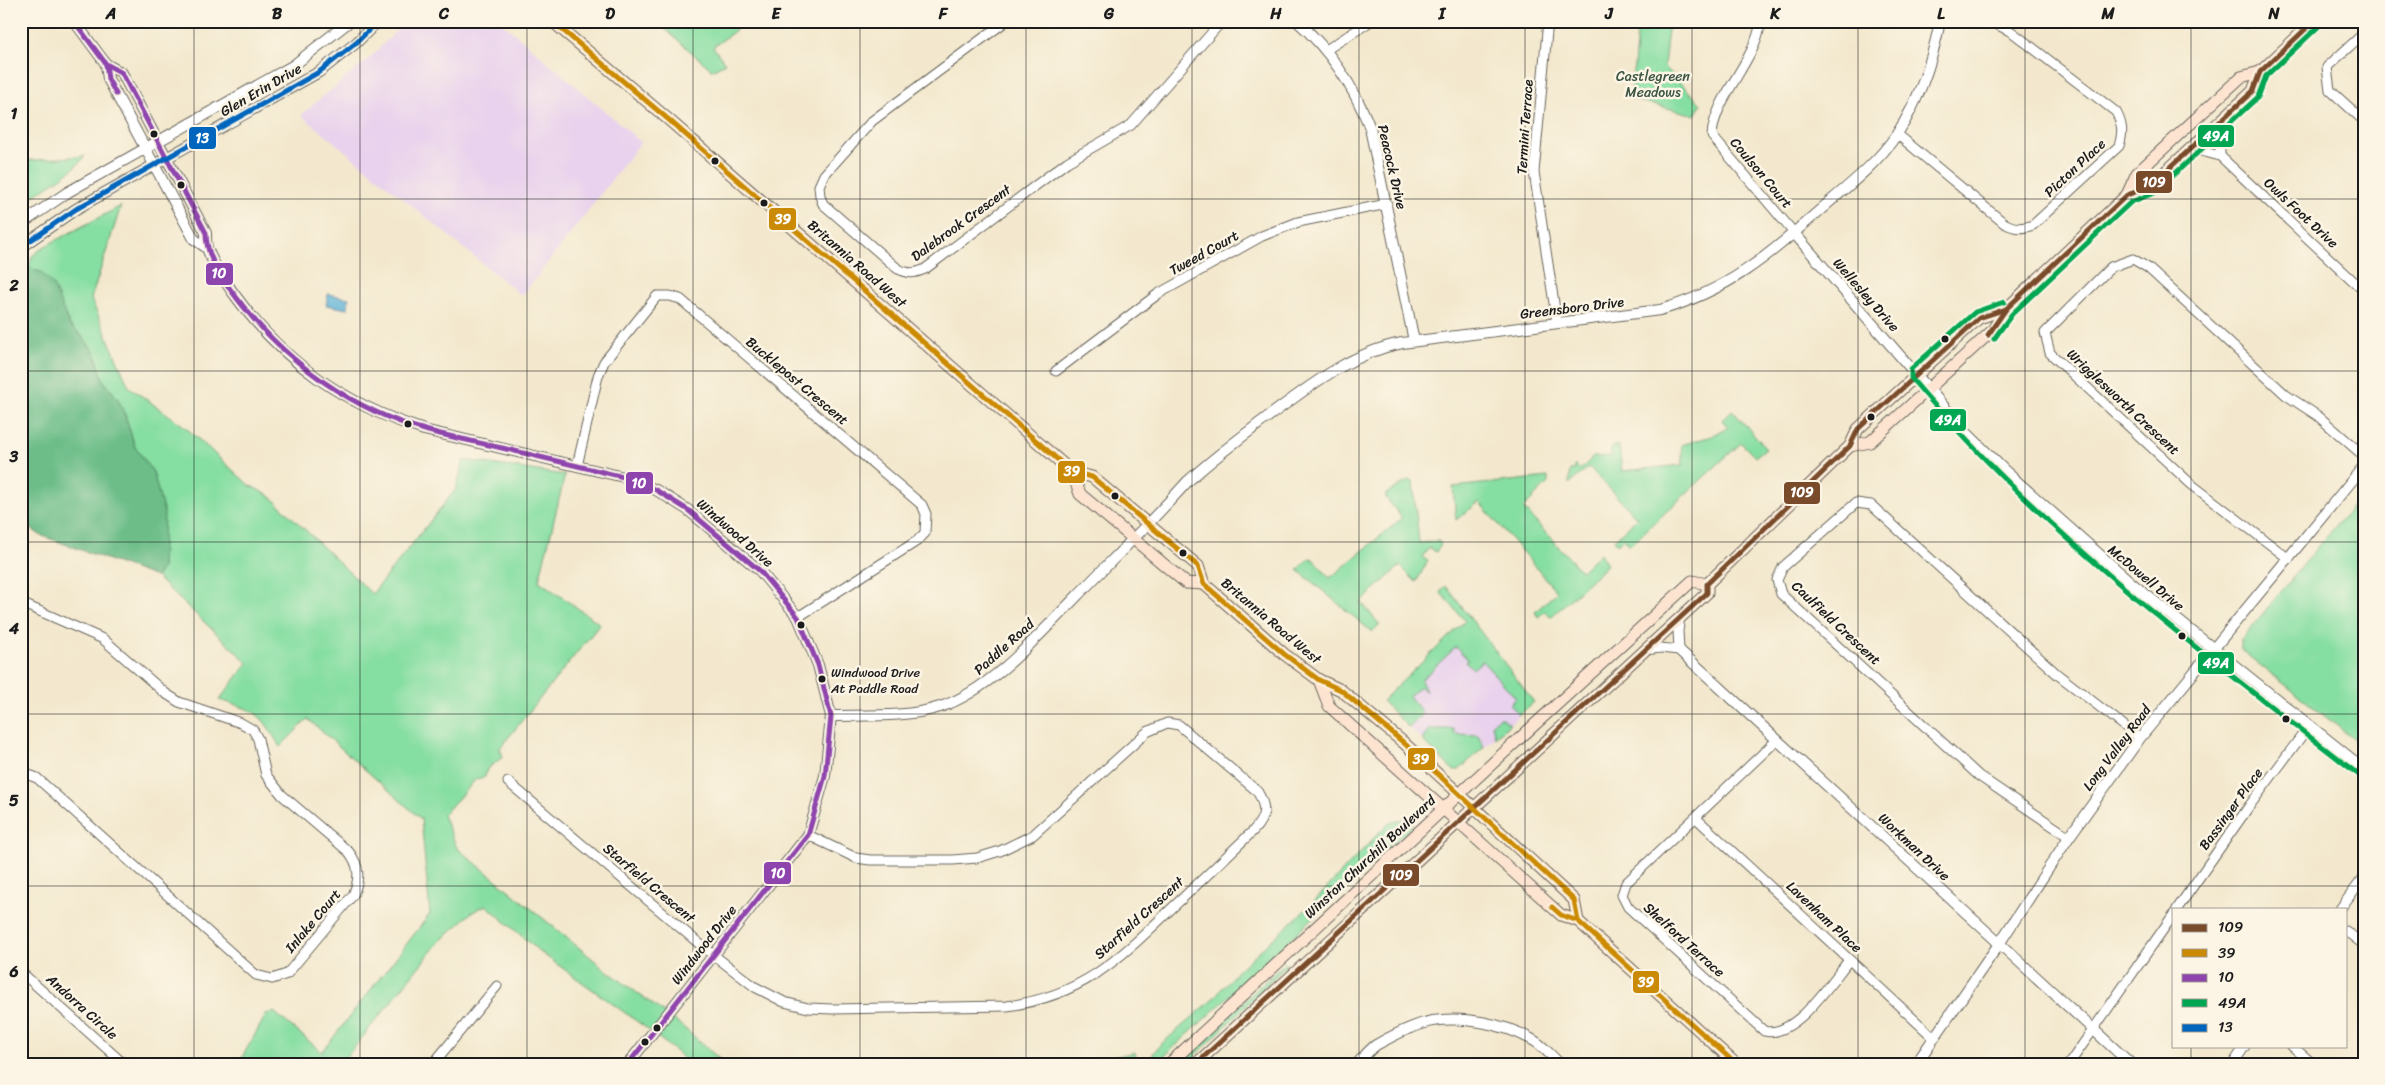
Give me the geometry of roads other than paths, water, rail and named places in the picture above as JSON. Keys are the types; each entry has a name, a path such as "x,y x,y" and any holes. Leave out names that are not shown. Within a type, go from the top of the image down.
{"main road":[{"name":"Britannia Road West","path":"552,21 655,108 1072,472 1092,477 1198,566 1204,584 1284,654 1319,680 1341,690 1460,794 1574,900 1578,921"},
{"path":"2127,195 2149,187 2253,91 2260,72 2314,21"},
{"path":"1850,446 1870,442 1929,389 1992,331 2006,309 2127,195 2137,173 2241,77 2260,72"},
{"path":"1196,1064 1707,593 1707,584 1850,446 1858,429 1917,374 1978,318 2006,309"},
{"name":"Britannia Road West","path":"1072,472 1080,494 1186,583 1204,584"},
{"name":"Winston Churchill Boulevard","path":"1169,1064 1692,581 1707,584"},
{"name":"Britannia Road West","path":"1319,680 1329,706 1561,915 1578,921 1736,1064"}],"street":[{"name":"Glen Erin Drive","path":"21,224 68,192 294,66 350,21"},
{"name":"Glen Erin Drive","path":"21,247 76,209 319,72 356,44 378,21"},
{"name":"Dalebrook Crescent","path":"1006,21 872,121 830,167 819,186 820,196 824,204 898,269 908,273 925,270 1067,162 1131,125 1222,21"},
{"name":"Peacock Drive","path":"1297,21 1326,50 1364,113 1375,148 1414,341"},
{"path":"1326,50 1371,21"},
{"name":"Termini Terrace","path":"1548,21 1534,172 1557,323"},
{"name":"Coulson Court","path":"1761,21 1755,46 1715,117 1712,136 1794,233"},
{"name":"Greensboro Drive","path":"1134,538 1211,460 1306,388 1334,370 1368,354 1396,344 1414,341 1660,310 1711,292 1744,273 1794,233 1878,158 1897,134 1923,85 1934,55 1940,21"},
{"name":"Picton Place","path":"1897,134 2004,224 2013,228 2033,225 2119,146 2123,134 2122,122 2116,112 2012,32 1990,21"},
{"path":"2231,21 2246,23 2250,21"},
{"name":"Windwood Drive","path":"79,23 106,64 108,79 194,239 207,248 229,286 267,334 312,375 373,411 424,430 638,482 672,498 760,571 798,617 818,665 830,716 825,776 808,834 628,1064"},
{"path":"2364,33 2327,67 2330,90 2364,121"},
{"name":"Windwood Drive","path":"106,64 122,73 206,233 207,248"},
{"path":"2184,155 2201,151 2220,156 2219,142 2223,125 2236,106"},
{"name":"Owls Foot Drive","path":"2220,156 2364,291"},
{"name":"Tweed Court","path":"1056,371 1158,294 1262,236 1298,222 1387,204"},
{"name":"Wellesley Drive","path":"1794,233 1929,389"},
{"name":"Wrigglesworth Crescent","path":"2289,558 2175,470 2050,352 2045,333 2111,266 2133,259 2148,268 2286,395 2318,416 2364,456"},
{"name":"Bucklepost Crescent","path":"577,466 598,376 604,362 657,296 670,296 680,299 922,505 926,514 927,525 925,533 917,541 798,617"},
{"name":"McDowell Drive","path":"1929,389 1964,430 2004,470 2099,556 2212,650 2364,769"},
{"name":"Long Valley Road","path":"1916,1064 1999,944 2068,837 2140,738 2364,466"},
{"name":"Caulfield Crescent","path":"2068,837 1979,776 1781,594 1777,580 1783,567 1856,503 1870,505 2057,674 2140,738"},
{"name":"Paddle Road","path":"830,716 924,711 941,707 972,692 987,682 1051,622 1134,538"},
{"name":"Inlake Court","path":"21,603 103,639 165,693 179,702 241,723 253,730 258,739 266,775 282,795 356,860 359,882 353,895 287,974 272,979 256,975 37,778 21,772"},
{"path":"1644,650 1660,648 1679,650 1678,630 1680,617"},
{"name":"Workman Drive","path":"1679,650 2131,1064"},
{"name":"Starfield Crescent","path":"508,782 714,955 755,987 784,1002 808,1008 975,1007 1033,1003 1056,996 1081,984 1123,956 1262,822 1264,812 1263,801 1257,791 1180,725 1167,723 1147,732 1033,835 1000,851 977,858 953,860 870,860 856,858 808,834"},
{"name":"Bassinger Place","path":"2178,908 2250,805 2309,726"},
{"name":"Shelford Terrace","path":"1777,740 1626,883 1622,895 1628,907 1764,1031 1772,1033 1785,1028 1816,1003 1849,960"},
{"name":"Lavenham Place","path":"1696,818 1933,1037"},
{"path":"2341,908 2364,877"},
{"path":"2069,1064 2172,917"},
{"path":"2348,933 2364,945"},
{"name":"Andorra Circle","path":"21,972 124,1064"},
{"path":"432,1064 497,986"},
{"path":"1357,1064 1375,1046 1413,1028 1433,1021 1457,1021 1480,1022 1504,1028 1532,1039 1560,1064"},
{"path":"2233,1064 2244,1048"},
{"path":"2294,1048 2313,1064"}],"water":[{"path":"328,294 349,298 347,309 326,305"}],"place":[{"name":"Windwood Drive At Paddle Road","path":"822,679"}],"park label":[{"name":"Castlegreen Meadows","path":"1653,84"}]}
